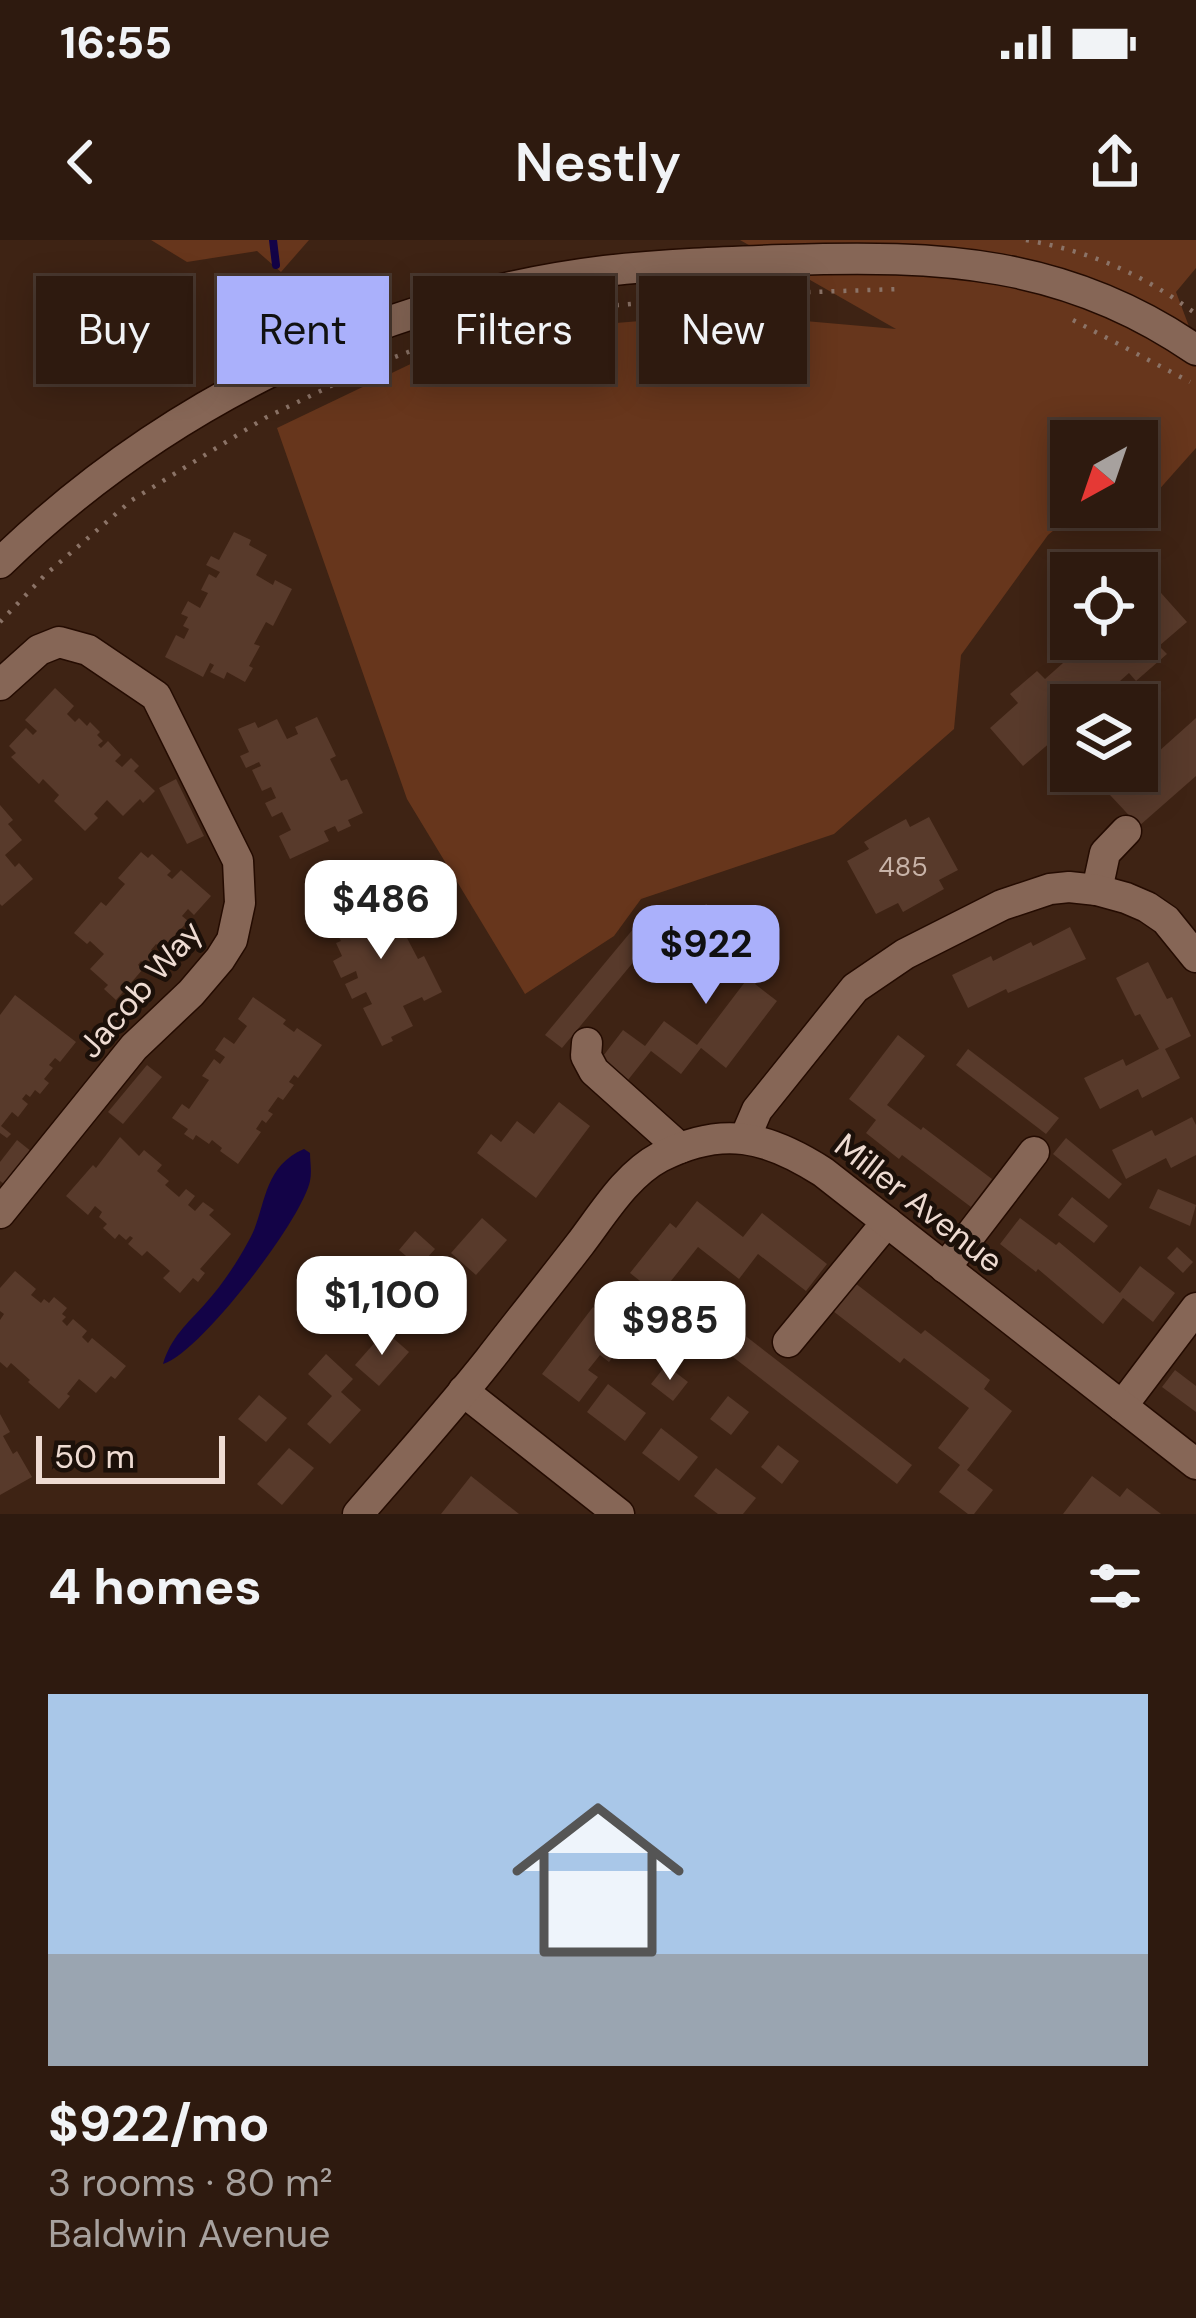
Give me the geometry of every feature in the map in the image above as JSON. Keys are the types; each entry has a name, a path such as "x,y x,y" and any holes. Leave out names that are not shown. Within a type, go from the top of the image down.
{"street":[{"path":"1024,272 1026,240"},
{"path":"0,563 50,514 197,410 292,360 356,334 456,300 527,284 758,251 973,263 1058,281 1118,305 1196,350"},
{"name":"Jacob Way","path":"0,685 39,650 59,642 88,650 156,696 238,861 240,903 232,940 220,958 134,1047 0,1213"},
{"path":"1097,890 1105,853 1126,831"},
{"path":"745,1138 758,1110 855,988 878,970 1002,904 1050,889 1097,890 1147,907 1166,920 1196,957"},
{"path":"586,1042 586,1056 594,1071 680,1148"},
{"name":"Miller Avenue","path":"358,1514 463,1391 629,1181 648,1164 680,1148 700,1141 745,1138 797,1155 1196,1464"},
{"path":"945,1268 1034,1152"},
{"path":"788,1342 886,1222"},
{"path":"1122,1406 1196,1308"},
{"path":"463,1391 619,1514"}],"path":[{"path":"1026,240 1108,261 1196,314"},
{"path":"0,622 132,500 265,418 376,364 476,327 565,310 728,296 914,289"},
{"path":"1058,315 1190,382"}],"shaded area":[{"path":"151,240 309,240 281,272 257,251 187,262"},
{"path":"740,240 1196,240 1196,268 1176,292 1196,345 1196,448 1158,491 1158,420 1050,420 1050,528 1056,528 961,655 954,729 834,834 641,899 614,936 525,994 407,799 277,428 369,384 389,384 389,374 413,363 413,384 615,384 615,323 639,321 639,384 807,384 807,321 896,329"},
{"path":"304,1149 310,1153 310,1181 289,1225 223,1312 200,1337 163,1364 175,1338 243,1250 279,1167"}],"building":[{"path":"234,532 267,555 256,575 292,589 273,626 266,622 254,644 260,646 245,682 227,672 224,679 210,672 214,665 210,663 203,677 165,657 176,635 184,639 189,629 183,626 188,617 181,614 188,601 200,608 208,593 201,590 209,574 216,578 220,572 206,565 211,556 219,560"},
{"path":"1158,590 1187,622 1159,646 1167,654 1136,681 1129,673 1117,684 1050,684 1050,743 1023,766 990,728 1018,703 1010,694 1037,671 1045,679 1066,660 1158,660"},
{"path":"55,688 74,706 67,714 75,722 79,718 87,726 90,722 100,732 97,735 103,741 98,745 101,748 108,741 121,755 115,761 122,767 131,758 139,766 134,771 155,791 123,816 107,800 85,831 54,801 59,795 43,779 39,784 11,757 16,753 9,746 26,728 33,735 37,731 25,720"},
{"path":"317,717 336,756 330,759 341,781 347,779 363,813 338,832 335,826 324,831 329,841 290,859 279,836 291,830 282,812 272,817 265,803 276,798 271,787 262,791 252,770 261,766 259,762 246,768 240,756 249,752 238,729 255,722 258,728 277,719 287,739 298,734 295,727"},
{"path":"1196,718 1196,776 1139,826 1110,795 1158,792 1158,752"},
{"path":"176,779 204,836 187,844 159,788"},
{"path":"0,805 22,840 5,855 33,879 2,906 0,904"},
{"path":"929,817 958,870 939,880 944,889 903,912 898,903 876,914 847,861 869,849 864,842 906,819 910,827"},
{"path":"141,852 148,858 152,854 171,871 167,875 172,879 181,870 211,896 194,915 188,909 182,916 188,921 163,950 156,944 151,950 156,954 146,965 141,961 138,965 143,969 116,1000 90,969 104,954 74,933 101,902 106,906 125,884 118,878"},
{"path":"387,896 390,902 400,897 414,934 407,938 418,959 424,956 442,992 403,1006 413,1026 382,1046 363,1008 372,1004 366,992 352,999 345,984 358,978 356,971 341,978 333,961 342,956 336,943 341,941 337,934 328,938 318,917 354,899 362,915 369,912 366,906"},
{"path":"706,904 776,957 755,984 777,1001 726,1068 701,1048 681,1074 651,1051 624,1085 597,1064 623,1030 645,1046 664,1021 697,1045 748,978 686,931"},
{"path":"644,916 660,930 562,1048 545,1035"},
{"path":"1070,927 1086,959 968,1008 952,975 991,956 993,961 1031,942 1033,946"},
{"path":"1148,962 1191,1036 1165,1049 1180,1078 1142,1098 1138,1089 1100,1109 1084,1078 1123,1059 1126,1066 1159,1049 1116,978"},
{"path":"15,995 76,1042 60,1062 55,1058 49,1065 53,1068 44,1079 49,1083 40,1094 35,1090 30,1097 26,1094 22,1099 28,1104 18,1117 12,1112 1,1126 11,1134 7,1138 0,1133 0,1015"},
{"path":"253,997 286,1020 283,1024 294,1032 297,1028 322,1045 298,1078 294,1075 289,1082 294,1085 283,1100 278,1097 268,1111 273,1114 266,1123 262,1120 256,1129 261,1132 238,1164 212,1140 209,1144 184,1134 188,1129 172,1118 182,1104 189,1109 209,1080 202,1076 214,1059 220,1064 225,1057 215,1050 224,1037 234,1044 247,1026 238,1019"},
{"path":"898,1035 925,1056 887,1105 992,1179 971,1207 866,1133 876,1120 849,1099"},
{"path":"968,1049 1059,1118 1046,1134 956,1065"},
{"path":"147,1065 162,1077 123,1124 108,1112"},
{"path":"559,1102 590,1126 536,1198 477,1153 491,1134 501,1142 517,1121 534,1134"},
{"path":"1192,1117 1196,1155 1171,1168 1166,1158 1126,1179 1112,1150"},
{"path":"120,1137 139,1156 144,1150 162,1165 157,1171 179,1197 186,1189 195,1196 188,1205 195,1211 203,1202 214,1210 209,1215 231,1234 200,1269 205,1273 198,1282 193,1278 180,1293 163,1278 170,1271 147,1251 142,1256 128,1244 133,1238 126,1240 119,1234 115,1239 103,1228 107,1224 99,1217 102,1212 95,1206 88,1215 66,1196"},
{"path":"1066,1138 1122,1184 1109,1199 1053,1154"},
{"path":"17,1140 32,1152 7,1186 0,1181 0,1162"},
{"path":"1158,1189 1196,1205 1190,1226 1149,1208"},
{"path":"1072,1197 1108,1226 1094,1243 1058,1215"},
{"path":"697,1201 743,1237 762,1213 827,1264 806,1291 758,1254 739,1279 698,1247 659,1296 630,1273 670,1223 676,1228"},
{"path":"482,1218 507,1240 476,1275 451,1253"},
{"path":"1020,1218 1056,1245 1059,1242 1120,1293 1140,1266 1175,1293 1153,1322 1123,1298 1103,1324 1000,1244"},
{"path":"415,1231 435,1249 419,1267 399,1250"},
{"path":"1177,1247 1193,1262 1183,1273 1167,1258"},
{"path":"406,1268 426,1286 435,1277 457,1297 427,1330 405,1310 411,1303 391,1285"},
{"path":"15,1271 36,1289 31,1295 41,1303 54,1297 67,1308 62,1321 67,1326 73,1319 87,1331 82,1337 88,1343 92,1338 126,1366 115,1379 111,1376 96,1393 79,1379 59,1409 11,1363 7,1368 0,1362 4,1314 0,1288"},
{"path":"855,1283 990,1380 984,1389 1012,1411 967,1470 993,1490 974,1514 939,1492 960,1465 938,1448 969,1408 833,1311"},
{"path":"363,1286 388,1309 371,1329 345,1306"},
{"path":"690,1293 912,1465 897,1484 675,1312"},
{"path":"593,1307 630,1335 609,1362 600,1355 588,1370 598,1377 579,1402 542,1374"},
{"path":"385,1331 409,1352 379,1386 355,1365"},
{"path":"326,1354 353,1379 341,1392 361,1410 330,1444 307,1424 332,1396 308,1374"},
{"path":"666,1365 688,1382 673,1401 651,1384"},
{"path":"1175,1370 1196,1386 1196,1412 1162,1387"},
{"path":"608,1384 646,1413 625,1441 587,1412"},
{"path":"259,1395 287,1418 266,1442 238,1419"},
{"path":"728,1396 749,1412 731,1435 710,1419"},
{"path":"0,1414 10,1432 3,1436 32,1477 0,1495"},
{"path":"661,1428 698,1457 679,1481 642,1453"},
{"path":"778,1445 799,1461 782,1484 761,1467"},
{"path":"289,1448 314,1468 282,1505 257,1484"},
{"path":"716,1468 756,1498 743,1514 718,1514 694,1496"},
{"path":"471,1476 519,1514 441,1514"},
{"path":"1092,1476 1120,1497 1127,1488 1161,1514 1063,1514"}],"waterway":[{"path":"273,240 276,265"}]}
